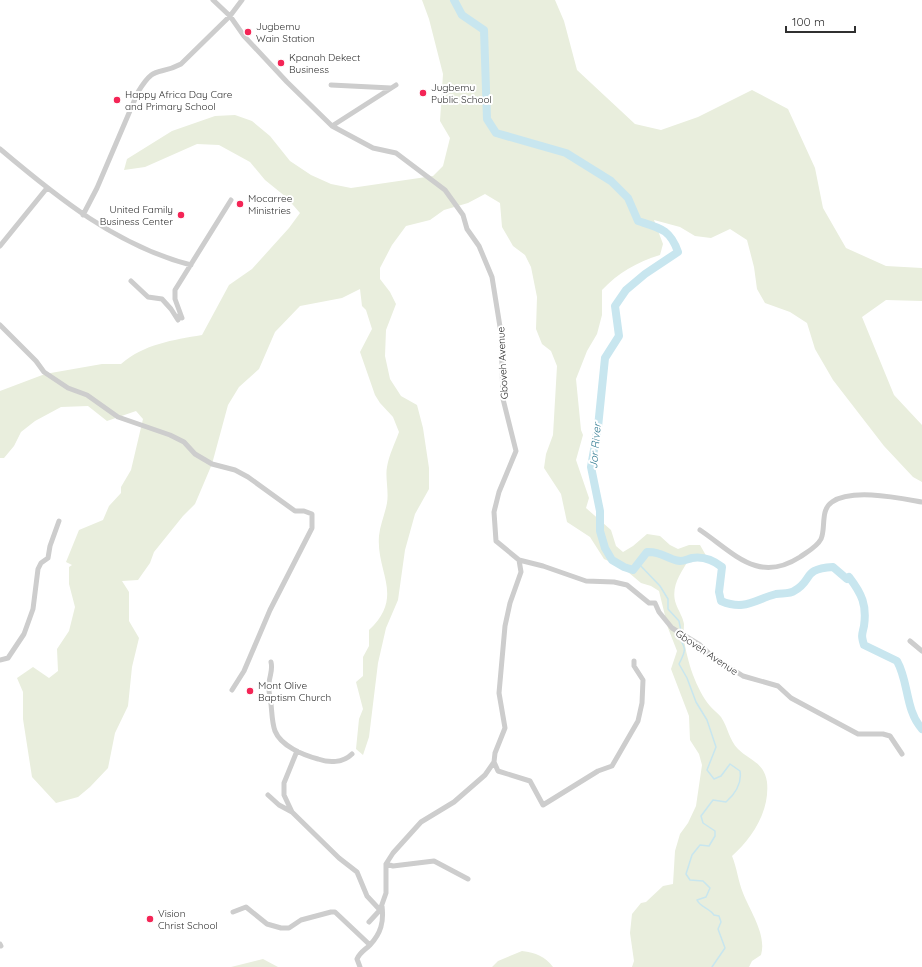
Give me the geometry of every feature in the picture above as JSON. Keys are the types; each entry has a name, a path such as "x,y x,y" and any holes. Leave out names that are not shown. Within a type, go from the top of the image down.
{"street":[{"name":"Gboveh Avenue","path":"213,0 230,16 244,36 287,82 332,126 374,148 396,153 445,190 463,215 467,229 479,246 492,277 501,333 503,399 516,450 499,492 494,512 496,541 519,560 543,566 586,581 614,582 627,585 649,602 655,603 659,612 672,628 700,645 712,656 743,676 778,686 791,698 858,734 883,734 890,736 902,754"},
{"path":"83,215 98,188 138,92 146,80 151,74 158,70 173,68 181,64 230,16 242,0"},
{"path":"331,85 394,87 332,126"},
{"path":"0,149 47,188 83,215 163,258 191,266"},
{"path":"0,246 47,188"},
{"path":"131,281 148,297 162,299 178,320 181,316 175,299 175,290 231,200"},
{"path":"0,325 36,361 44,372 68,388 87,395 118,417 170,435 184,442 194,454 212,464 235,470 260,485 280,502 295,511 304,511 312,514 313,522 310,532 253,647 244,671 232,690"},
{"path":"700,530 754,566 770,568 790,563 816,545 821,538 824,514 829,505 837,499 876,494 922,502"},
{"path":"0,660 8,658 24,634 33,609 38,569 41,563 48,558 50,546 59,521"},
{"path":"519,560 521,572 510,603 504,633 499,693 505,728 495,753 494,762 498,771 530,781 543,806 598,771 612,766 638,721 642,703 643,680 634,666 634,661"},
{"path":"910,641 922,651"},
{"path":"271,662 273,670 269,682 272,718 275,732 283,742 297,751 318,760 346,760 352,754"},
{"path":"292,812 284,795 284,784 297,751"},
{"path":"369,922 380,910 386,894 386,864 393,853 421,822 454,802 484,775 494,762"},
{"path":"268,795 279,805 292,812 339,858 357,872 367,896 380,910"},
{"path":"386,864 393,866 434,861 468,879"},
{"path":"360,967 357,959 360,953 370,945 381,929 383,917 381,904"},
{"path":"233,912 246,907 267,924 281,928 289,928 301,920 335,912 370,945"}],"green space":[{"path":"422,0 555,0 564,21 577,70 635,124 661,130 698,117 752,90 788,109 815,168 823,208 846,248 886,266 922,268 922,301 886,300 862,317 894,395 922,425 922,482 913,477 884,446 833,380 815,349 807,323 790,312 765,303 757,289 754,267 747,240 730,229 711,238 695,236 680,227 654,220 663,244 660,255 643,261 628,269 602,290 602,315 597,334 587,351 576,379 581,430 583,435 576,460 589,498 586,508 611,530 616,546 623,552 647,534 660,536 670,545 678,549 689,545 700,545 708,559 689,559 677,580 674,592 676,604 684,624 685,647 696,683 710,706 721,717 735,745 760,766 767,782 766,803 763,813 753,832 732,856 741,888 757,923 762,939 761,955 752,961 749,967 632,967 634,961 630,933 632,914 641,903 646,902 663,886 673,884 675,851 680,834 688,823 696,806 702,765 699,754 690,740 689,716 671,669 677,651 668,628 659,591 651,586 641,583 622,567 604,559 590,537 567,522 561,494 544,468 546,454 553,435 557,366 551,351 542,344 536,329 537,297 531,267 525,255 513,246 502,227 500,203 485,194 468,203 444,210 430,220 406,226 392,245 380,268 380,279 390,292 396,304 386,330 385,356 390,379 401,396 417,405 423,428 429,468 429,489 415,514 405,550 398,600 386,628 378,663 369,737 363,755 356,749 359,719 363,709 356,682 363,676 363,657 369,646 369,630 380,618 385,606 387,595 379,549 379,536 387,503 387,467 399,432 393,417 375,395 360,352 372,329 366,310 362,306 360,289 342,298 300,306 275,332 259,369 239,387 228,405 212,464 195,504 183,516 154,552 150,563 138,580 122,581 129,592 129,621 139,638 132,667 128,706 115,733 108,768 78,797 56,803 32,777 23,719 23,692 17,678 33,667 49,678 58,671 57,649 69,631 75,607 69,584 69,567 72,565 66,562 79,530 103,520 109,506 121,493 121,487 131,470 143,419 136,411 107,421 88,406 61,407 35,421 21,432 14,446 4,458 0,458 0,391 45,374 102,364 121,364 130,357 149,347 170,341 202,335 229,285 252,269 289,228 300,213 286,197 265,180 250,162 219,145 197,144 145,167 124,170 127,159 172,131 215,116 235,115 252,121 270,136 290,161 311,175 331,184 351,188 433,176 443,166 450,138 440,121 443,74 429,19"},
{"path":"522,951 540,956 547,960 553,967 492,967 498,961"},
{"path":"263,959 278,967 231,967"}],"waterway":[{"name":"Jor River","path":"454,0 462,15 484,30 487,119 496,133 566,153 611,181 628,198 638,221 663,230 671,238 678,252 645,274 626,290 615,306 619,336 605,358 598,427 591,467 600,511 600,531 605,548 612,560 633,570 647,552 657,553 680,561 692,558 708,559 722,567 719,592 721,601 737,605 749,604 776,594 792,592 800,587 816,570 833,567 847,579 849,577 860,594 865,612 862,635 864,645 897,661 904,678 910,705 922,729"},
{"path":"633,570 638,563 660,586 668,599 668,609 679,621 681,631 677,634 684,646 684,652 679,664 687,678 696,702 707,720 716,747 707,770 714,779 721,776 730,764 740,771 739,784 726,802 713,800 701,816 703,823 715,831 715,836 709,846 700,845 692,855 686,874 690,880 703,881 710,888 706,897 697,900 714,915 719,916 721,922 718,929 725,948 712,967"}],"place":[{"name":"Jugbemu Wain Station","path":"248,32"},
{"name":"Kpanah Dekect Business","path":"281,63"},
{"name":"Jugbemu Public School","path":"423,93"},
{"name":"Happy Africa Day Care and Primary School","path":"117,100"},
{"name":"Mocarree Ministries","path":"240,204"},
{"name":"United Family Business Center","path":"181,215"},
{"name":"Mont Olive Baptism Church","path":"250,691"},
{"name":"Vision Christ School","path":"150,919"}]}
